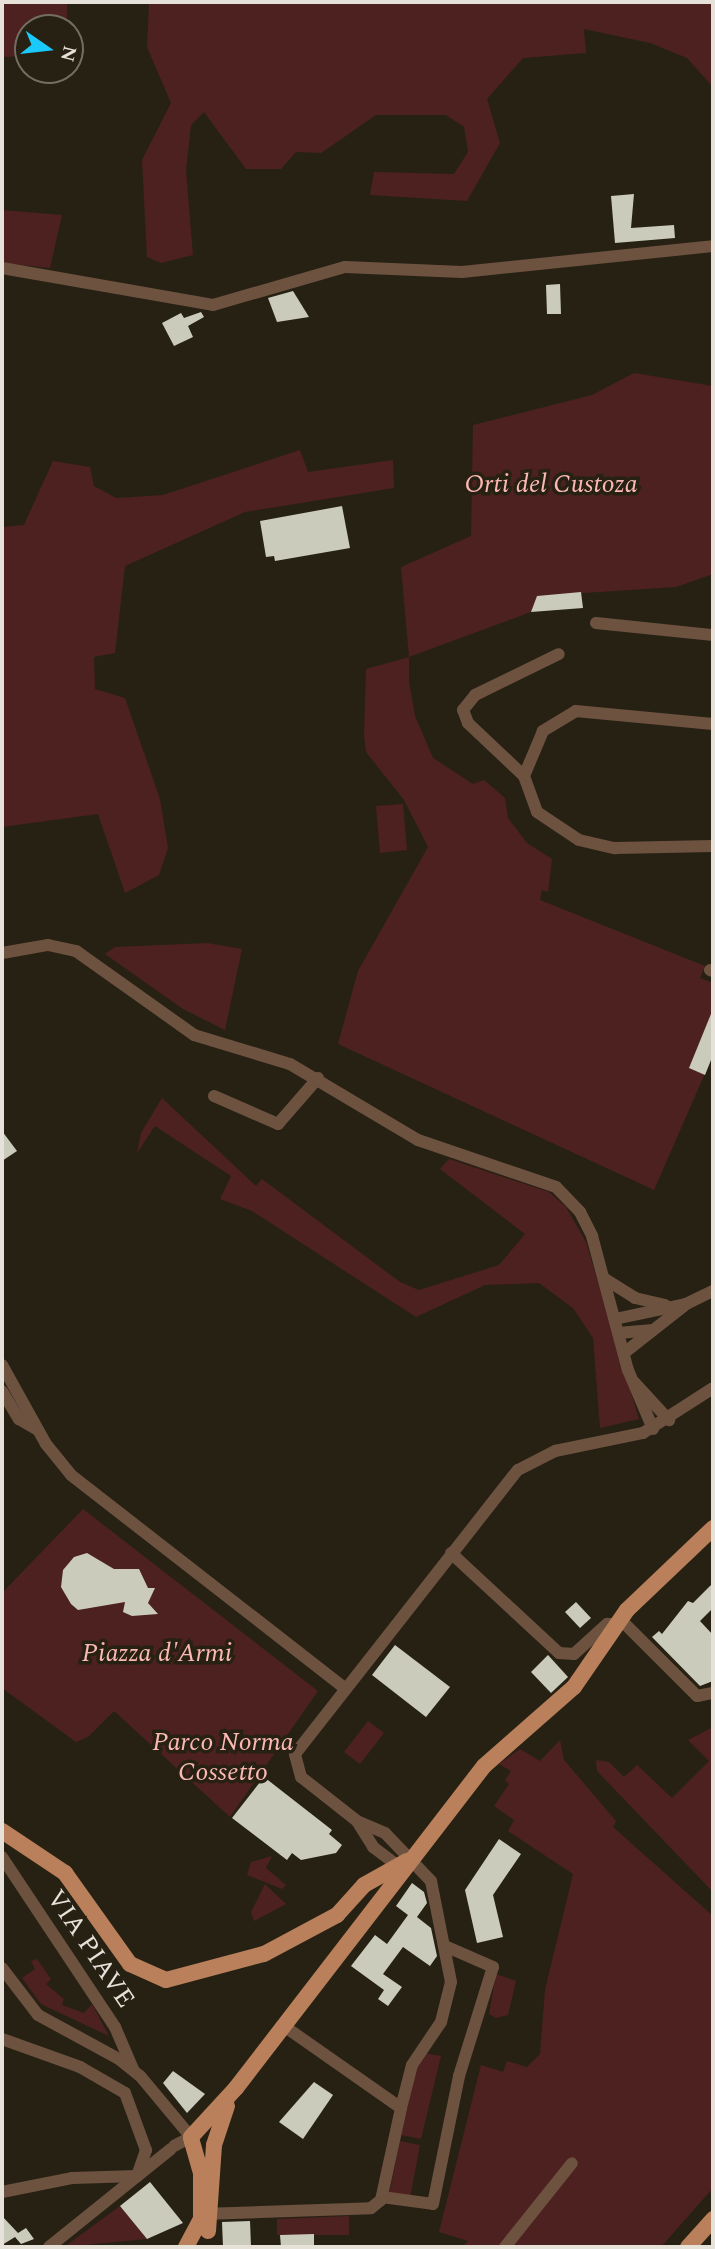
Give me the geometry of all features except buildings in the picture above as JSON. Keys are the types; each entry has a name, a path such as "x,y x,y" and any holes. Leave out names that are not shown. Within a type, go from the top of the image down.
{"main road":[{"path":"186,2247 199,2231 207,2214 201,2173 191,2137 236,2088 488,1760 569,1692 618,1621 713,1528"},
{"path":"2,1831 58,1866 130,1964 166,1980 264,1954 337,1915 364,1885 405,1865"},
{"path":"198,2247 207,2214 216,2138 236,2088"},
{"path":"690,2246 713,2219"}],"street":[{"path":"2,268 212,305 345,267 462,272 713,246"},
{"path":"596,623 713,635"},
{"path":"559,654 475,695 463,710 468,723 524,776 537,811 579,839 615,848 713,846"},
{"path":"524,776 543,731 576,711 713,724"},
{"path":"2,953 53,945 76,951 194,1035 282,1061 318,1078 418,1140 556,1187 584,1219 605,1279 632,1381 653,1429"},
{"path":"214,1096 278,1124 318,1078"},
{"path":"605,1279 646,1302 686,1304"},
{"path":"615,1319 686,1304 710,1293"},
{"path":"624,1353 686,1304"},
{"path":"618,1333 654,1330"},
{"path":"2,1365 36,1429 71,1475 345,1688"},
{"path":"632,1381 669,1420"},
{"path":"207,2214 371,2208 382,2197 412,2065 446,2009 451,1982 447,1947 430,1877 405,1865 385,1833 356,1821 301,1777 294,1762 345,1688 451,1553 528,1463 555,1451 617,1442 653,1429 713,1388"},
{"path":"2,1391 19,1419 36,1429"},
{"path":"451,1553 559,1653 574,1654 607,1624 618,1621 697,1696 713,1693"},
{"name":"VIA PIAVE","path":"2,1857 115,2027 134,2069"},
{"path":"382,2197 433,2204 459,2076 493,1967 447,1947"},
{"path":"2,1968 38,2015 134,2069 191,2137 173,2147 49,2247"},
{"path":"284,2026 401,2108"},
{"path":"2,2039 30,2046 121,2089 144,2145 137,2176"},
{"path":"505,2247 572,2163"},
{"path":"2,2192 72,2178 137,2176"}],"green space":[{"path":"2,2 67,2 67,14 14,14 14,57 2,57"},
{"path":"149,2 713,2 713,87 687,58 650,43 584,29 586,53 523,58 487,99 500,143 467,201 370,195 374,172 454,174 468,152 464,127 446,115 376,115 321,153 296,152 281,169 246,169 204,112 191,125 186,170 193,255 161,263 147,257 142,160 171,103 147,47"},
{"path":"2,210 62,215 50,268 2,263"},
{"name":"Orti del Custoza","path":"634,373 713,386 713,574 676,587 538,596 531,612 409,657 401,567 471,536 473,425 592,395"},
{"path":"300,450 308,472 393,460 394,488 245,512 125,566 115,653 94,657 95,689 125,698 160,799 168,848 159,875 125,893 98,814 2,827 2,527 24,525 53,461 90,467 94,486 116,498 163,495"},
{"path":"409,657 409,681 415,716 433,758 473,784 484,780 505,798 508,818 527,843 552,859 548,892 542,890 540,900 705,966 700,978 713,983 713,1055 654,1190 338,1044 358,971 428,847 404,800 366,752 364,735 366,669"},
{"path":"403,804 407,850 380,853 376,806"},
{"path":"207,943 242,949 225,1030 183,1009 105,954 115,947"},
{"path":"162,1098 256,1186 262,1179 400,1282 419,1290 499,1265 525,1234 440,1169 449,1159 549,1192 566,1207 586,1242 639,1419 600,1428 593,1338 573,1308 539,1283 485,1285 416,1317 252,1211 220,1199 231,1176 155,1126 137,1153 141,1133"},
{"name":"Piazza d'Armi","path":"83,1509 318,1691 230,1817 114,1711 88,1737 76,1742 2,1688 2,1593"},
{"path":"368,1721 384,1733 360,1764 344,1752"},
{"path":"713,1727 713,1892 597,1771 596,1760 609,1762 624,1777 637,1765 672,1798 709,1761 688,1740"},
{"path":"560,1740 564,1760 616,1821 613,1827 713,1916 713,2188 661,2247 462,2247 468,2241 439,2232 481,2065 503,2072 507,2061 527,2067 540,2054 545,1990 573,1874 508,1831 514,1820 494,1806 509,1784 505,1780 511,1771 499,1764 520,1749 540,1761"},
{"path":"272,1856 266,1868 286,1885 282,1889 247,1875 251,1862"},
{"path":"265,1884 286,1904 254,1921 251,1912"},
{"path":"37,1959 51,1979 46,1984 64,1999 62,2005 84,2013 92,2004 109,2036 41,2004 22,1978 35,1969 31,1961"},
{"path":"496,1974 516,1981 508,2015 496,2018 489,2014"},
{"path":"425,2053 441,2056 421,2139 401,2135 414,2069"},
{"path":"400,2141 420,2145 410,2198 389,2195"},
{"path":"120,2206 147,2239 64,2247"},
{"path":"349,2216 349,2235 277,2235 277,2219"}],"park label":[{"name":"Parco Norma Cossetto","path":"223,1758"}]}
